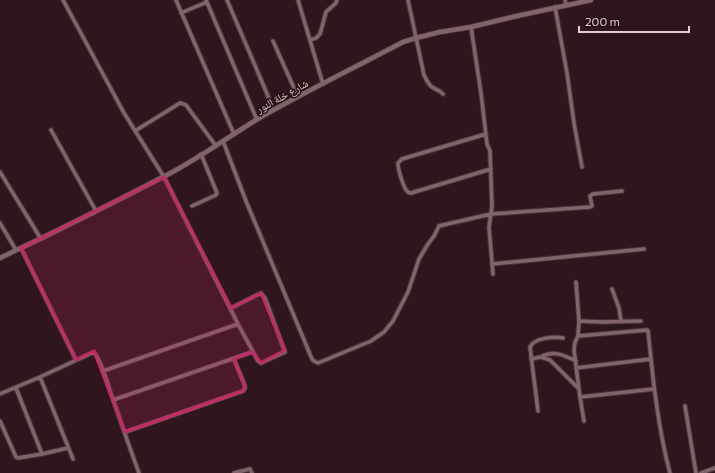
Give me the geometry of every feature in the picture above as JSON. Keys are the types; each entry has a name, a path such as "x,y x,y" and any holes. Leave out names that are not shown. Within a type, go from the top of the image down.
{"street":[{"path":"63,0 124,113 164,177 252,352 261,363 285,352 265,298 261,293 230,308"},
{"path":"176,0 234,134"},
{"path":"227,0 274,110"},
{"path":"298,0 323,84"},
{"path":"311,40 320,34 326,12 336,3 336,0"},
{"path":"408,0 421,65 427,82 443,94"},
{"name":"شارع خلة النور","path":"0,258 164,177 274,110 403,42 440,32 471,27 555,7 566,3 591,0"},
{"path":"181,13 206,1 257,120"},
{"path":"555,7 568,73 574,123 582,167"},
{"path":"471,27 487,144 490,151 492,206 489,227 493,274"},
{"path":"273,41 298,97"},
{"path":"135,131 180,103 184,103 216,146"},
{"path":"51,130 96,211"},
{"path":"486,134 402,159 398,163 398,166 406,190 409,193 491,170"},
{"path":"223,141 246,201 314,362 318,363 371,341 384,332 402,305 419,259 439,226 491,214 590,207 592,206 590,196 593,194 622,191"},
{"path":"192,206 216,195 217,193 201,154"},
{"path":"0,172 41,239"},
{"path":"0,223 19,249 76,360"},
{"path":"492,264 644,249"},
{"path":"576,282 579,321 578,336 575,342 576,368 584,421"},
{"path":"612,289 619,308 621,322"},
{"path":"579,321 641,321"},
{"path":"103,371 238,324"},
{"path":"578,336 648,331 654,389 664,450 670,473"},
{"path":"538,411 530,347 532,343 537,340 558,337 562,338"},
{"path":"0,394 40,377 91,352 94,352 103,371 139,473"},
{"path":"113,400 252,352"},
{"path":"531,359 555,353 576,361"},
{"path":"541,357 550,360 579,389"},
{"path":"125,432 243,390 245,386 234,359"},
{"path":"576,368 651,359"},
{"path":"40,377 73,460"},
{"path":"16,388 42,454"},
{"path":"580,397 654,389"},
{"path":"685,406 696,473"},
{"path":"0,421 16,457 18,458 68,448"},
{"path":"702,473 715,468"},
{"path":"234,473 250,469 252,473"}],"highlighted area":[{"path":"164,177 231,308 261,293 285,350 261,363 252,352 234,359 245,386 243,391 125,432 94,351 76,360 21,248"}]}
